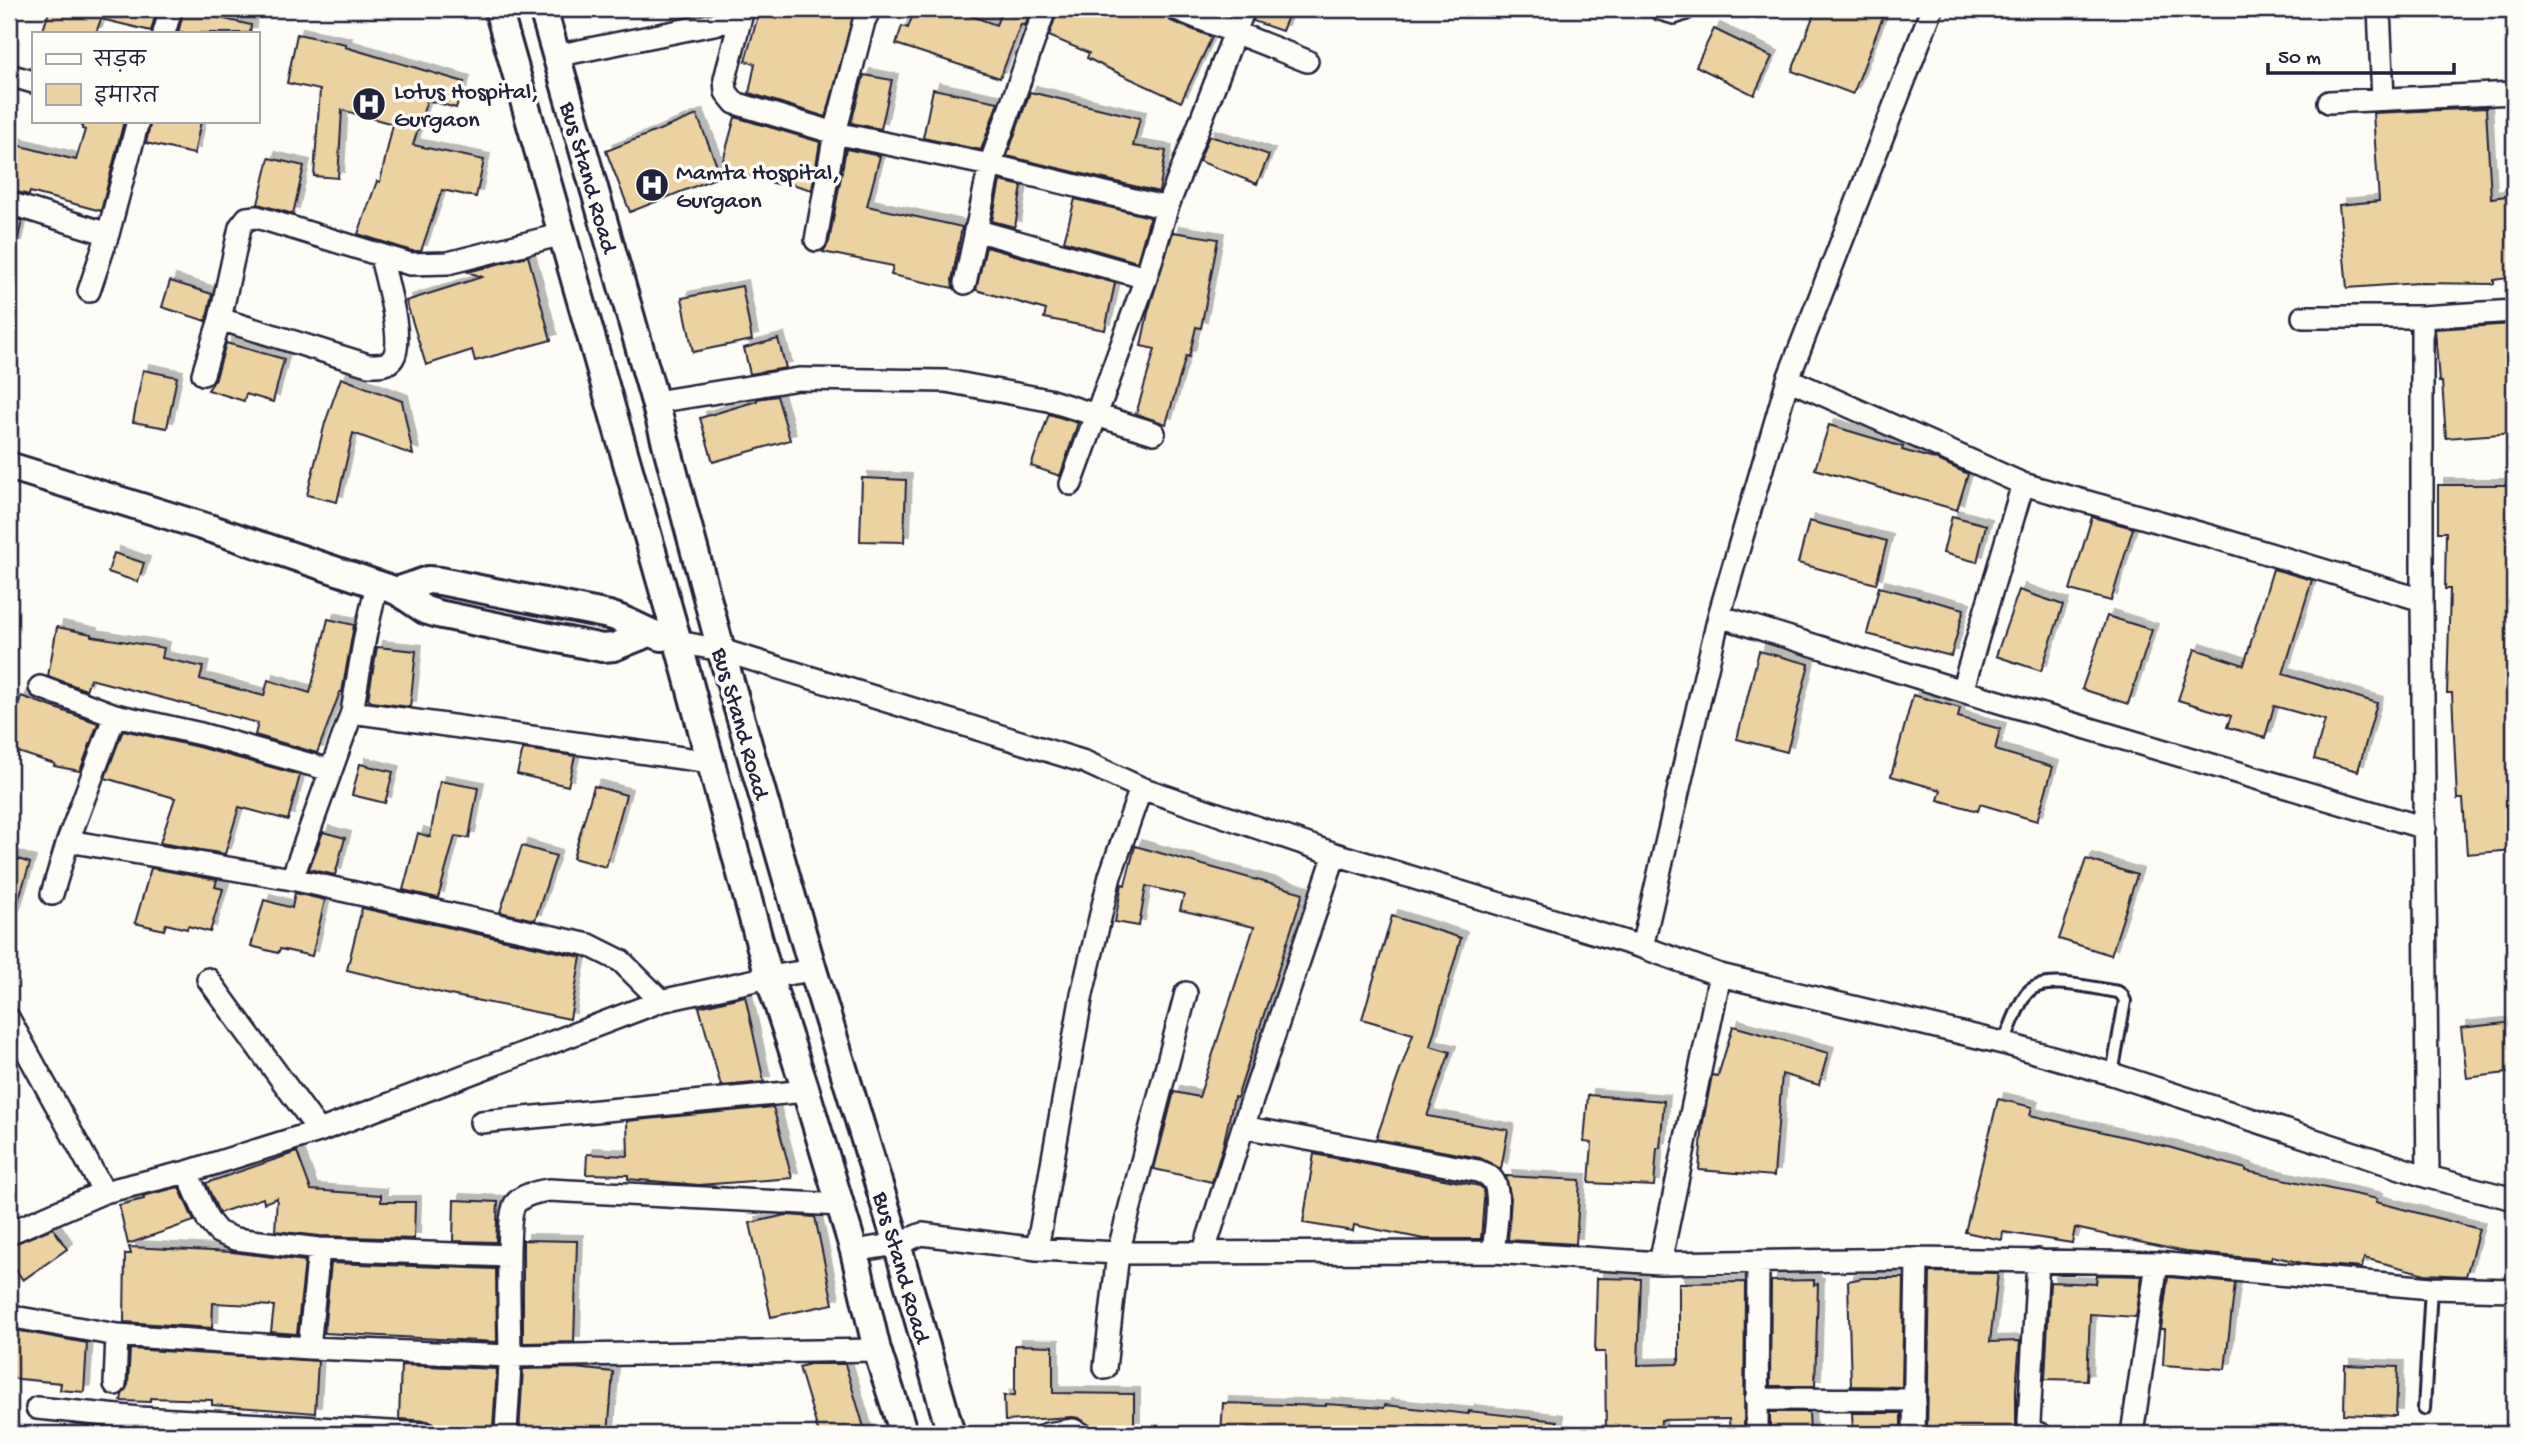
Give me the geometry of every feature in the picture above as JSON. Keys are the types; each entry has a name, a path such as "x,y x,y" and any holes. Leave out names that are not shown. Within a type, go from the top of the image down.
{"street":[{"path":"164,32 171,9"},
{"name":"Bus Stand Road","path":"498,9 678,642 769,977 854,1251 877,1350 904,1434"},
{"name":"Bus Stand Road","path":"543,9 655,402 721,650 951,1434"},
{"path":"816,240 835,133 870,9"},
{"path":"965,283 990,165 1045,9"},
{"path":"1176,9 1307,61"},
{"path":"1071,484 1146,278 1167,208 1244,9"},
{"path":"1660,9 1674,13 1685,9"},
{"path":"1642,947 1719,616 1788,379 1932,9"},
{"path":"2379,9 2383,99"},
{"path":"555,56 741,14 725,79 726,92 735,103 835,133 990,165 1167,208"},
{"path":"9,75 32,82"},
{"path":"2329,102 2514,93"},
{"path":"89,291 108,234 138,122"},
{"path":"9,203 108,234"},
{"path":"203,374 220,319 240,227 247,218 257,217 410,264 448,263 563,234"},
{"path":"975,230 1146,278"},
{"path":"220,319 368,365 385,364 393,358 398,340 381,256"},
{"path":"2304,317 2422,317 2514,311"},
{"path":"2422,317 2428,1177"},
{"path":"655,402 799,379 946,380 1048,400 1154,433"},
{"path":"1788,379 2023,484 2210,536 2422,600"},
{"path":"9,466 387,587 425,610 438,614 602,648 614,647 649,633 721,650 1084,762 1141,788 1335,854 1642,947 1720,975 2003,1043 2112,1074 2428,1177 2514,1199"},
{"path":"1962,691 2023,484"},
{"path":"292,879 352,712 365,637 387,587"},
{"path":"1719,616 2425,828"},
{"path":"40,687 115,715 201,734 330,770"},
{"path":"352,712 711,762"},
{"path":"52,894 68,841 115,715"},
{"path":"1037,1249 1082,994 1110,876 1141,788"},
{"path":"68,841 292,879 589,945 621,961 661,1001"},
{"path":"1204,1251 1335,854"},
{"path":"9,1233 104,1192 187,1171 319,1131 661,1001 813,970"},
{"path":"1660,1263 1720,975"},
{"path":"208,979 319,1131"},
{"path":"1105,1368 1118,1253 1186,993"},
{"path":"9,1019 104,1192"},
{"path":"481,1122 806,1091"},
{"path":"1243,1127 1478,1171 1489,1176 1496,1185 1497,1200 1493,1252"},
{"path":"187,1171 208,1220 218,1232 234,1239 319,1249 509,1256"},
{"path":"506,1434 510,1356 511,1212 525,1195 549,1190 840,1205"},
{"path":"854,1251 897,1244 922,1234 1037,1249 1118,1253 1493,1252 1660,1263 2038,1260 2157,1263 2431,1288 2514,1290"},
{"path":"309,1348 319,1249"},
{"path":"1914,1434 1917,1259"},
{"path":"2038,1260 2029,1422 2031,1432 2039,1434"},
{"path":"1757,1434 1758,1263"},
{"path":"2132,1434 2157,1263"},
{"path":"9,1313 13,1317 117,1335 309,1348 510,1356 877,1350"},
{"path":"115,1384 117,1335"},
{"path":"1756,1399 1915,1400"},
{"path":"37,1408 139,1418 427,1434"},
{"path":"1047,1434 1073,1430 1081,1434"}],"lane":[{"path":"2003,1043 2027,994 2037,985 2048,982 2118,992 2125,1001 2112,1074"},
{"path":"2424,1409 2431,1288"}],"building":[{"path":"50,9 157,9 151,31 101,19 96,32 42,32"},
{"path":"760,9 855,9 826,117 749,93 755,64 745,61"},
{"path":"915,9 953,9 996,25 1000,15 985,9 1031,9 1025,26 1021,24 1000,78 896,44 902,26 908,28"},
{"path":"1058,9 1163,9 1165,17 1171,21 1212,37 1181,102 1087,58 1089,53 1049,36"},
{"path":"1257,9 1291,9 1282,31 1253,21"},
{"path":"1816,9 1886,9 1853,94 1792,71"},
{"path":"184,10 251,25 250,32 178,32"},
{"path":"1714,29 1772,57 1754,95 1696,66"},
{"path":"297,34 346,44 345,47 464,82 456,108 427,100 413,145 484,160 476,197 442,190 421,251 412,251 358,234 377,181 380,182 393,124 342,110 338,178 314,176 320,90 287,83"},
{"path":"864,75 892,80 881,129 851,123"},
{"path":"933,89 998,102 981,150 923,138"},
{"path":"1030,92 1140,118 1133,146 1166,151 1159,192 1007,156"},
{"path":"2486,108 2491,198 2514,195 2514,277 2494,280 2494,284 2418,283 2347,288 2339,205 2379,201 2373,113"},
{"path":"697,115 721,176 630,212 606,151"},
{"path":"735,117 820,142 812,190 778,180 777,184 721,168"},
{"path":"82,122 124,122 101,211 30,192 29,195 9,190 9,143 76,160 85,130 82,129"},
{"path":"151,122 201,122 194,154 146,143"},
{"path":"1209,136 1269,155 1257,184 1199,161"},
{"path":"846,149 880,156 867,206 962,227 952,280 953,288 891,275 893,266 823,252 829,242"},
{"path":"269,158 304,166 293,214 258,204"},
{"path":"1000,181 1022,186 1015,227 992,221"},
{"path":"1075,199 1150,217 1137,262 1064,241"},
{"path":"9,217 22,221 16,246 9,245"},
{"path":"1173,232 1218,239 1201,328 1196,327 1189,357 1186,356 1166,424 1136,414 1155,349 1141,346 1148,312"},
{"path":"986,247 1115,283 1105,330 1044,318 1046,310 976,290"},
{"path":"528,256 551,340 475,361 472,350 426,365 406,301 482,277 468,272"},
{"path":"170,281 212,294 206,321 162,307"},
{"path":"742,286 752,340 693,352 682,298"},
{"path":"2514,324 2514,433 2446,438 2435,329"},
{"path":"778,339 786,368 750,374 744,348"},
{"path":"226,343 284,359 273,402 246,394 244,401 208,390 216,378"},
{"path":"143,370 177,377 167,428 133,422"},
{"path":"341,378 402,401 413,455 353,433 337,502 307,495 325,423"},
{"path":"777,396 790,440 713,462 700,418 757,399"},
{"path":"1049,414 1078,423 1060,476 1031,466"},
{"path":"1829,425 1903,447 1902,450 1938,460 1968,474 1957,510 1815,469"},
{"path":"862,478 906,480 904,542 860,541"},
{"path":"2438,485 2514,485 2514,850 2467,854 2463,799 2457,799 2452,693 2447,693 2450,589 2445,589 2446,532 2438,532"},
{"path":"1952,516 1986,525 1977,562 1943,553"},
{"path":"2092,517 2133,528 2111,601 2070,590"},
{"path":"1809,521 1887,541 1876,584 1798,563"},
{"path":"114,553 144,563 138,582 108,572"},
{"path":"2273,569 2312,580 2283,674 2377,703 2358,771 2314,759 2325,720 2274,706 2265,738 2227,727 2231,716 2178,700 2195,649 2244,665"},
{"path":"1879,587 1964,609 1951,656 1867,634"},
{"path":"2019,590 2063,605 2041,671 1996,656"},
{"path":"2107,616 2152,630 2128,704 2082,689"},
{"path":"328,619 354,625 342,692 317,753 255,735 258,723 90,679 86,690 48,676 57,627 91,636 164,648 162,658 203,667 200,679 264,696 268,680 310,693"},
{"path":"377,647 416,651 410,707 372,702 368,699"},
{"path":"1759,651 1809,664 1787,752 1737,739"},
{"path":"1913,695 1960,708 1958,717 2000,729 1995,750 2053,767 2037,821 1980,804 1978,811 1938,800 1941,790 1891,776"},
{"path":"21,696 98,723 80,771 54,766 55,764 9,749 9,737"},
{"path":"123,730 300,775 288,820 239,807 225,854 160,843 175,798 105,778"},
{"path":"523,749 575,756 568,786 517,774"},
{"path":"360,764 393,772 385,803 352,795"},
{"path":"440,781 478,788 469,838 455,836 438,898 403,890 418,833 430,837"},
{"path":"594,786 626,795 606,867 573,858"},
{"path":"323,832 345,838 335,875 309,869"},
{"path":"522,846 556,856 535,920 500,912"},
{"path":"1135,846 1303,893 1237,1098 1234,1097 1212,1182 1154,1169 1174,1092 1199,1097 1254,927 1180,910 1184,895 1146,886 1139,926 1115,922 1122,884 1125,885"},
{"path":"9,856 30,863 13,917 9,916"},
{"path":"2086,859 2137,875 2111,955 2059,939"},
{"path":"151,868 217,880 215,887 223,889 210,932 166,924 164,930 135,923"},
{"path":"295,893 325,900 312,956 280,949 278,953 251,946 264,900 292,908"},
{"path":"362,908 581,957 570,1019 450,995 347,970"},
{"path":"1392,916 1461,938 1430,1046 1450,1052 1427,1116 1508,1130 1501,1169 1480,1158 1376,1139 1413,1034 1362,1019"},
{"path":"745,996 764,1082 721,1086 699,1007"},
{"path":"2514,1022 2514,1072 2467,1078 2461,1028"},
{"path":"1733,1026 1828,1053 1819,1085 1782,1074 1774,1176 1699,1170 1703,1122 1712,1075 1718,1076"},
{"path":"1588,1095 1664,1101 1654,1186 1589,1183 1592,1143 1584,1142"},
{"path":"1998,1099 2032,1107 2030,1115 2168,1147 2246,1171 2377,1199 2376,1202 2479,1229 2466,1276 2425,1274 2364,1258 2362,1268 2302,1263 2272,1256 2271,1260 2185,1252 2075,1228 2072,1243 2003,1232 2002,1240 1965,1232"},
{"path":"773,1107 792,1178 699,1185 628,1179 628,1175 586,1174 587,1154 628,1156 627,1121"},
{"path":"297,1152 311,1190 381,1195 381,1202 415,1202 414,1239 320,1236 275,1231 277,1198 264,1203 263,1198 219,1213 206,1183"},
{"path":"1314,1154 1480,1186 1484,1199 1481,1239 1424,1239 1354,1225 1353,1231 1303,1223"},
{"path":"1506,1176 1580,1180 1576,1244 1508,1240 1511,1198"},
{"path":"179,1187 194,1221 128,1244 119,1205"},
{"path":"454,1200 498,1202 496,1242 453,1241"},
{"path":"786,1215 815,1217 833,1304 771,1317 750,1223"},
{"path":"53,1228 67,1249 23,1280 9,1260 9,1246"},
{"path":"523,1240 577,1241 574,1342 523,1343"},
{"path":"129,1247 232,1252 305,1261 297,1334 271,1332 274,1306 213,1303 212,1328 124,1322 125,1254 131,1254"},
{"path":"331,1263 496,1269 497,1342 324,1333"},
{"path":"1930,1272 1998,1273 1990,1342 2020,1341 2016,1429 1960,1429 1960,1434 1927,1434"},
{"path":"2097,1275 2142,1276 2136,1317 2090,1314 2087,1380 2045,1379 2050,1282 2096,1284"},
{"path":"2168,1277 2235,1283 2225,1369 2163,1365 2165,1329 2161,1329"},
{"path":"1597,1278 1641,1279 1638,1365 1677,1364 1679,1361 1679,1283 1745,1282 1744,1434 1730,1434 1729,1419 1661,1420 1660,1434 1606,1434 1605,1352 1595,1352"},
{"path":"1863,1278 1904,1278 1902,1387 1851,1386 1848,1281"},
{"path":"1814,1280 1814,1285 1818,1284 1815,1386 1770,1386 1771,1281"},
{"path":"9,1329 87,1343 84,1392 60,1390 61,1383 9,1378"},
{"path":"1015,1345 1053,1346 1053,1393 1134,1394 1134,1427 1092,1427 1079,1418 1072,1417 1005,1421 1004,1396 1015,1395"},
{"path":"130,1349 318,1361 315,1413 212,1405 212,1400 150,1398 150,1402 121,1401 128,1385"},
{"path":"810,1364 845,1364 866,1434 819,1434 799,1367"},
{"path":"401,1365 497,1369 493,1427 437,1426 428,1421 399,1419"},
{"path":"2345,1365 2398,1367 2396,1416 2344,1414"},
{"path":"574,1368 613,1372 608,1434 519,1434 523,1369"},
{"path":"1223,1403 1326,1404 1384,1408 1385,1405 1468,1414 1469,1411 1557,1421 1557,1434 1221,1434"},
{"path":"1770,1412 1809,1412 1810,1434 1770,1434"},
{"path":"1852,1413 1901,1413 1901,1432 1853,1433"}],"place":[{"name":"Lotus Hospital, Gurgaon","path":"369,104"},
{"name":"Mamta Hospital, Gurgaon","path":"652,185"}]}
